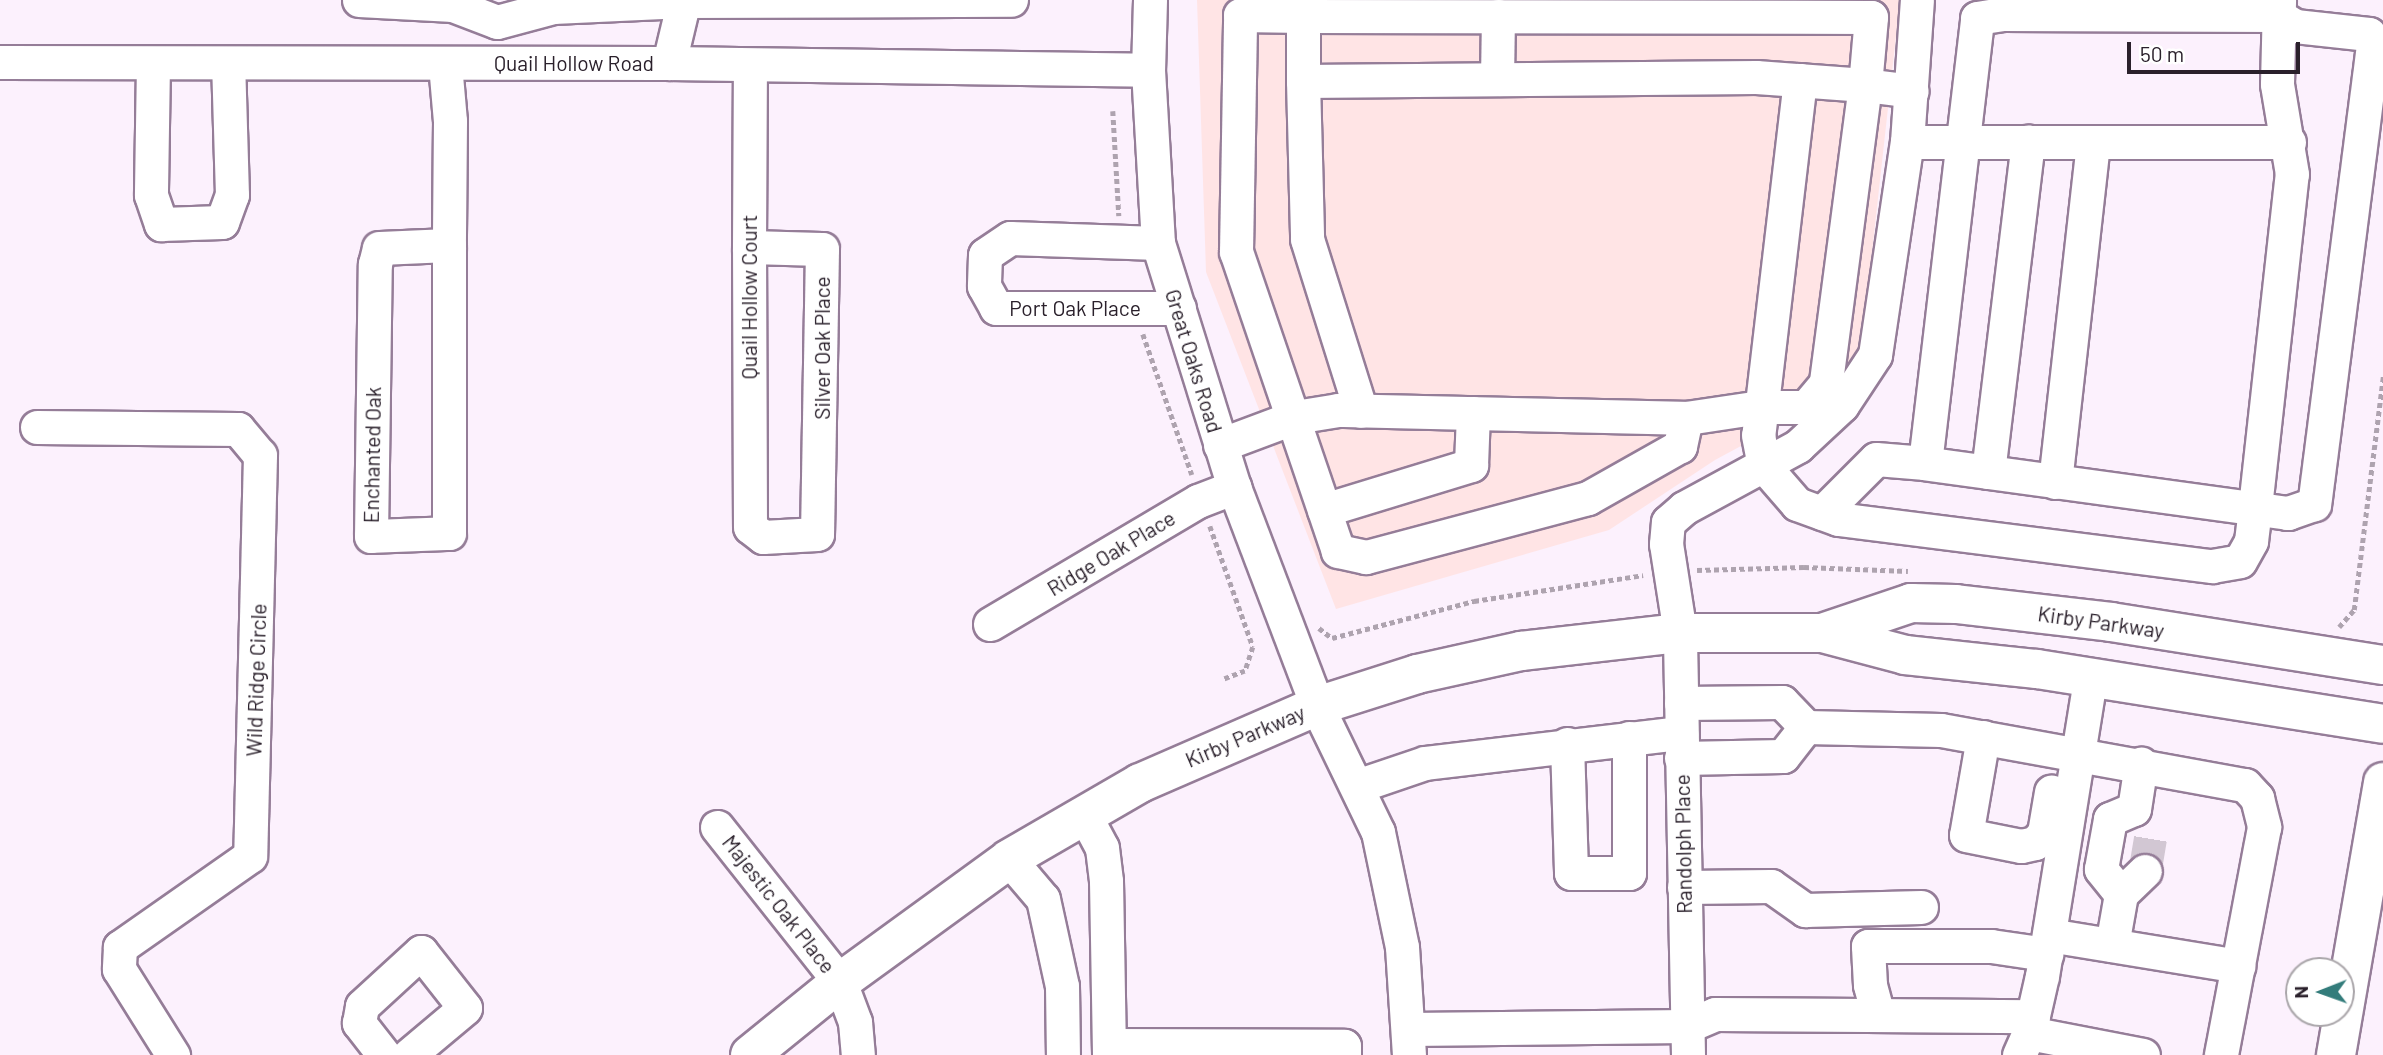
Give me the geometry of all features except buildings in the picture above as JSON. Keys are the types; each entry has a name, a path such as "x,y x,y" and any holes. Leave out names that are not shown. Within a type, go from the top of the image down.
{"main road":[{"name":"Kirby Parkway","path":"1822,634 1911,603 1956,604 2111,622 2383,665"},
{"name":"Kirby Parkway","path":"750,1055 840,982 1009,859 1084,814 1191,758 1317,706 1417,674 1521,651 1680,633 1822,634 1905,655 2090,678 2383,724"},
{"path":"2336,1055 2383,782"}],"street":[{"path":"359,0 453,5 497,22 553,7 684,1 1011,0"},
{"name":"Great Oaks Road","path":"1150,0 1148,70 1158,243 1234,487 1317,706 1378,832 1394,908 1409,1042"},
{"path":"1764,466 1798,446 1842,405 1875,355 1907,142 1917,0"},
{"path":"669,63 684,1"},
{"path":"1800,80 1760,407 1758,435 1764,466 1797,504 1822,513 2213,566 2240,561 2251,541 2255,507 2292,174 2290,142 2277,84 2278,7"},
{"path":"1822,513 1876,459 1925,463 2288,513 2314,504 2373,46 2369,34 2295,26 2278,7 2002,14 1977,18 1925,463"},
{"path":"1304,8 1307,239 1361,411"},
{"path":"1220,445 1295,417 1361,411 1686,418 1760,407 1806,407 1826,383 1871,17 1498,16 1304,8 1240,15 1236,252 1295,417 1338,551 1366,557 1588,498 1680,446 1686,418"},
{"path":"1497,79 1498,16"},
{"name":"Quail Hollow Road","path":"0,62 669,63 1148,70"},
{"path":"153,63 151,195 161,224 222,222 232,195 228,63"},
{"name":"Enchanted Oak","path":"445,64 449,245 449,533 371,536 379,248 449,245"},
{"name":"Quail Hollow Court","path":"750,66 750,527"},
{"path":"1303,81 1800,80 1912,91"},
{"path":"1988,472 2028,141"},
{"path":"1907,142 2290,142"},
{"path":"2055,482 2093,142"},
{"name":"Port Oak Place","path":"1158,243 1010,238 985,255 984,286 996,308 1179,308"},
{"name":"Silver Oak Place","path":"748,247 822,249 820,520 817,534 763,537 750,527"},
{"path":"1324,510 1472,465 1473,413"},
{"name":"Wild Ridge Circle","path":"37,427 238,429 260,456 250,856 120,947 119,969 173,1055"},
{"name":"Randolph Place","path":"1688,1041 1680,633 1671,573 1668,522 1684,508 1764,466"},
{"name":"Ridge Oak Place","path":"990,624 1201,499 1234,487"},
{"path":"1983,737 1966,835 2021,846 2035,843 2044,833 2090,678"},
{"path":"1357,786 1425,763 1681,732 1782,702 1806,726 1941,730 2224,778 2245,785 2257,798 2264,827 2221,1055"},
{"path":"1681,732 1783,756 1806,726"},
{"path":"1567,744 1571,873 1629,873 1629,738"},
{"path":"2041,1040 2047,945 2068,752"},
{"path":"2112,945 2130,875 2101,869 2110,819 2138,823 2141,764"},
{"path":"1084,814 1102,848 1107,881 1109,1050 1344,1046 1344,1055"},
{"name":"Majestic Oak Place","path":"717,827 840,982 855,1022 858,1055"},
{"path":"1009,859 1043,900 1062,986 1063,1055"},
{"path":"1684,887 1771,886 1805,910 1921,907"},
{"path":"1878,1015 1870,985 1868,946 2112,945 2238,966"},
{"path":"384,1055 359,1023 362,1006 421,953 465,1008 409,1055"},
{"path":"1409,1042 1688,1041 1715,1014 1878,1015 2143,1055"}],"path":[{"path":"1114,111 1122,242"},
{"path":"1137,308 1253,647 1245,671 1224,679"},
{"path":"2331,630 2354,610 2383,377"},
{"path":"1314,619 1332,638 1555,586 1671,573 1804,567 1919,572"}],"shaded area":[{"path":"1197,0 1900,0 1862,342 1823,402 1715,460 1609,530 1336,609 1206,272"}],"tunnel":[{"path":"2145,871 2152,829"}]}
